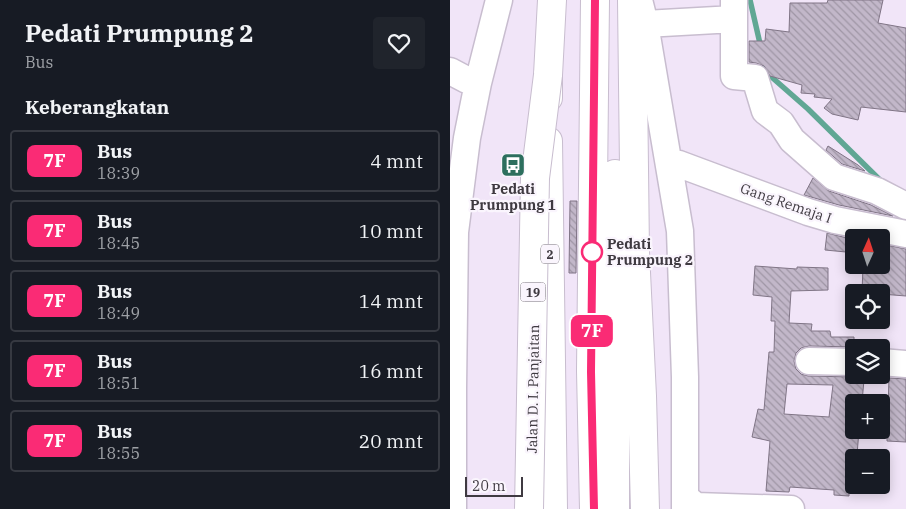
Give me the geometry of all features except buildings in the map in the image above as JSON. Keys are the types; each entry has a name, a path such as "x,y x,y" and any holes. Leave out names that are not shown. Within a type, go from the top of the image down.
{"highway":[{"name":"Jalan D. I. Panjaitan","path":"530,509 541,0"},
{"name":"2","path":"552,0 548,75 553,509"},
{"path":"594,509 591,372 595,0"},
{"path":"615,509 617,0"},
{"path":"632,0 635,252 645,509"},
{"name":"19","path":"530,509 535,178 548,75"},
{"path":"594,135 609,509"}],"street":[{"path":"453,509 455,232 467,138 478,83 499,0"},
{"path":"791,509 690,505 680,231 642,12 734,10 734,76 755,78 765,111 781,123 792,140 834,177 877,191 906,206"},
{"path":"450,71 467,80 478,83"},
{"name":"Gang Remaja I","path":"669,163 679,164 808,212 835,220 906,234"},
{"path":"809,361 845,362"},
{"path":"890,363 906,364"}],"waterway":[{"path":"750,0 761,48"},
{"path":"764,62 767,73 808,109 881,181"}],"bus line":[{"name":"7F","path":"594,509 591,372 595,0"}],"place":[{"name":"Pedati Prumpung 1","path":"513,165"},
{"name":"Pedati Prumpung 2","path":"592,252"}]}
